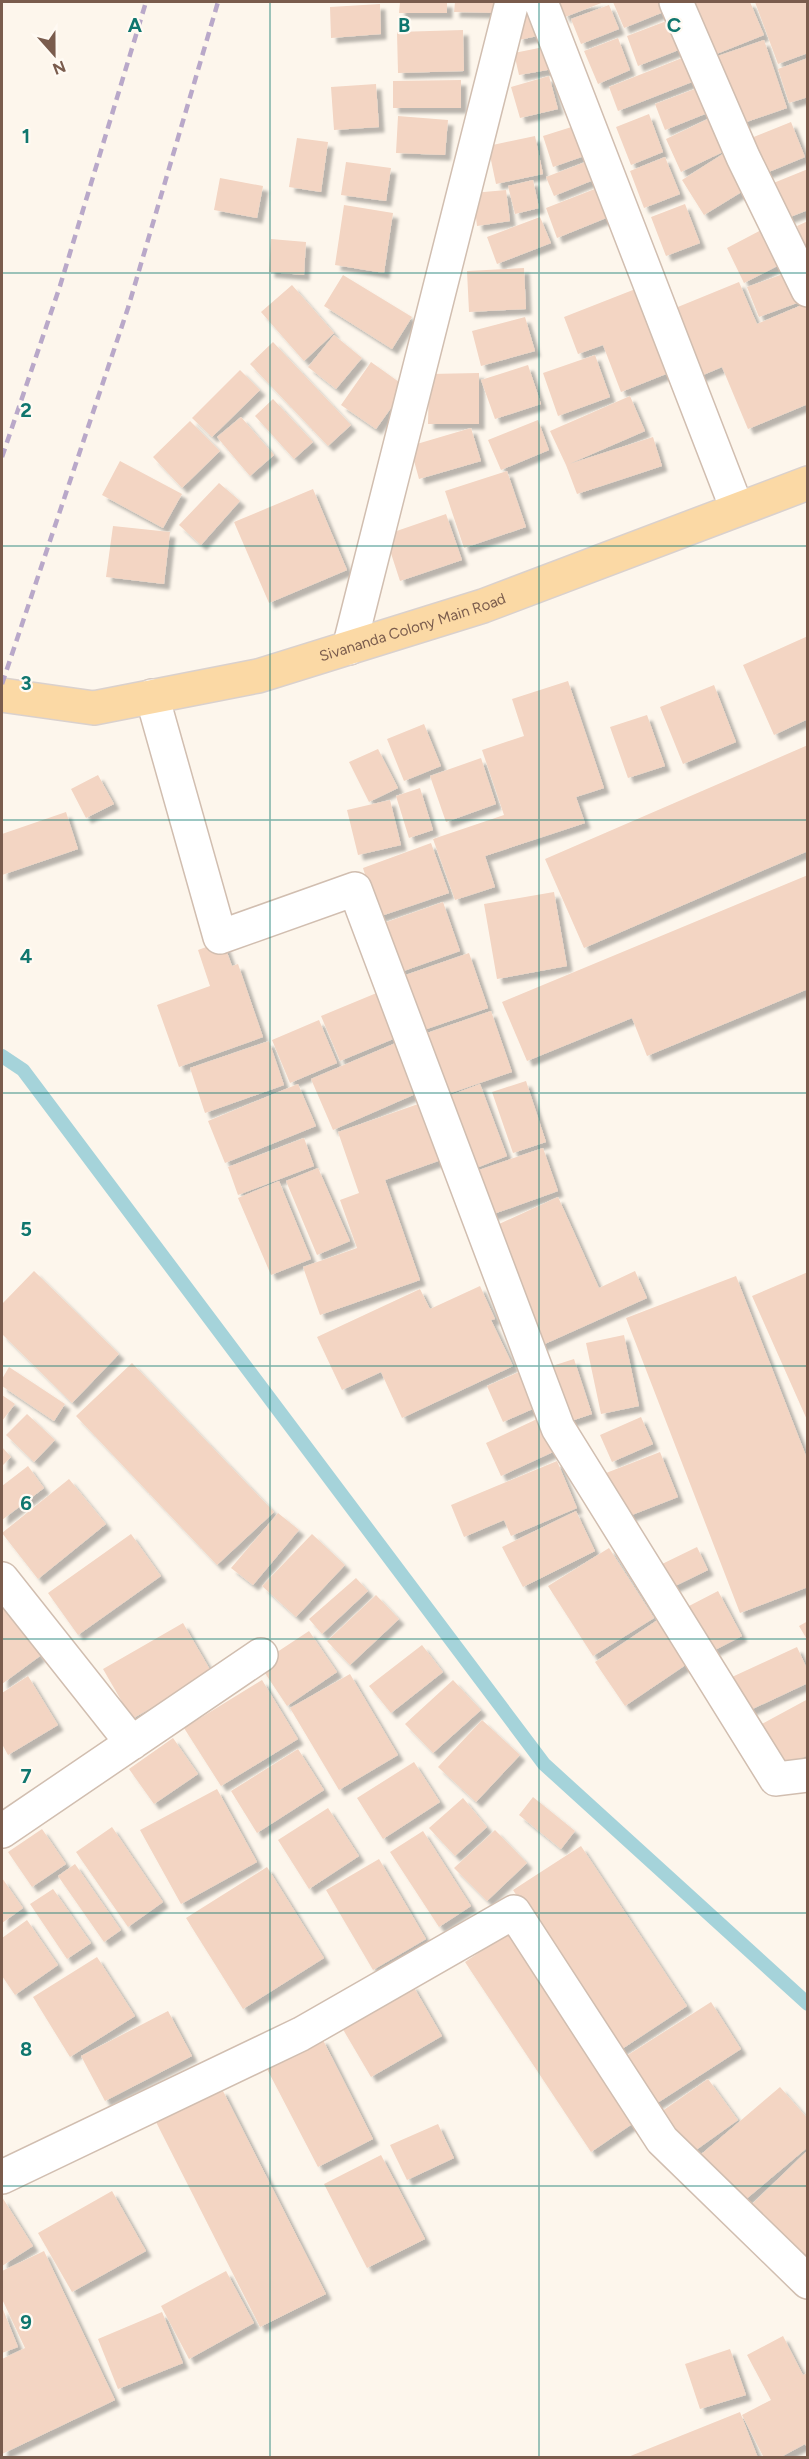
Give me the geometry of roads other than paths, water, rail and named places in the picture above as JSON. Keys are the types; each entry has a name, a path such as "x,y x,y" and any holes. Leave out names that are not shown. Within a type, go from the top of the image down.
{"main road":[{"name":"Sivananda Colony Main Road","path":"2,695 94,708 258,676 483,606 807,483"}],"street":[{"path":"350,648 512,2"},
{"path":"541,2 737,509"},
{"path":"676,2 743,158 807,290"},
{"path":"152,696 220,937 355,889 558,1428 776,1779 807,1775"},
{"path":"2,1579 132,1743"},
{"path":"2,1831 261,1655"},
{"path":"2,2177 301,2034 514,1912 662,2140 807,2282"}],"waterway":[{"path":"2,1056 23,1070 544,1764 808,2004"}],"railway":[{"path":"2,457 60,286 146,2"},
{"path":"2,684 128,308 218,2"}]}
